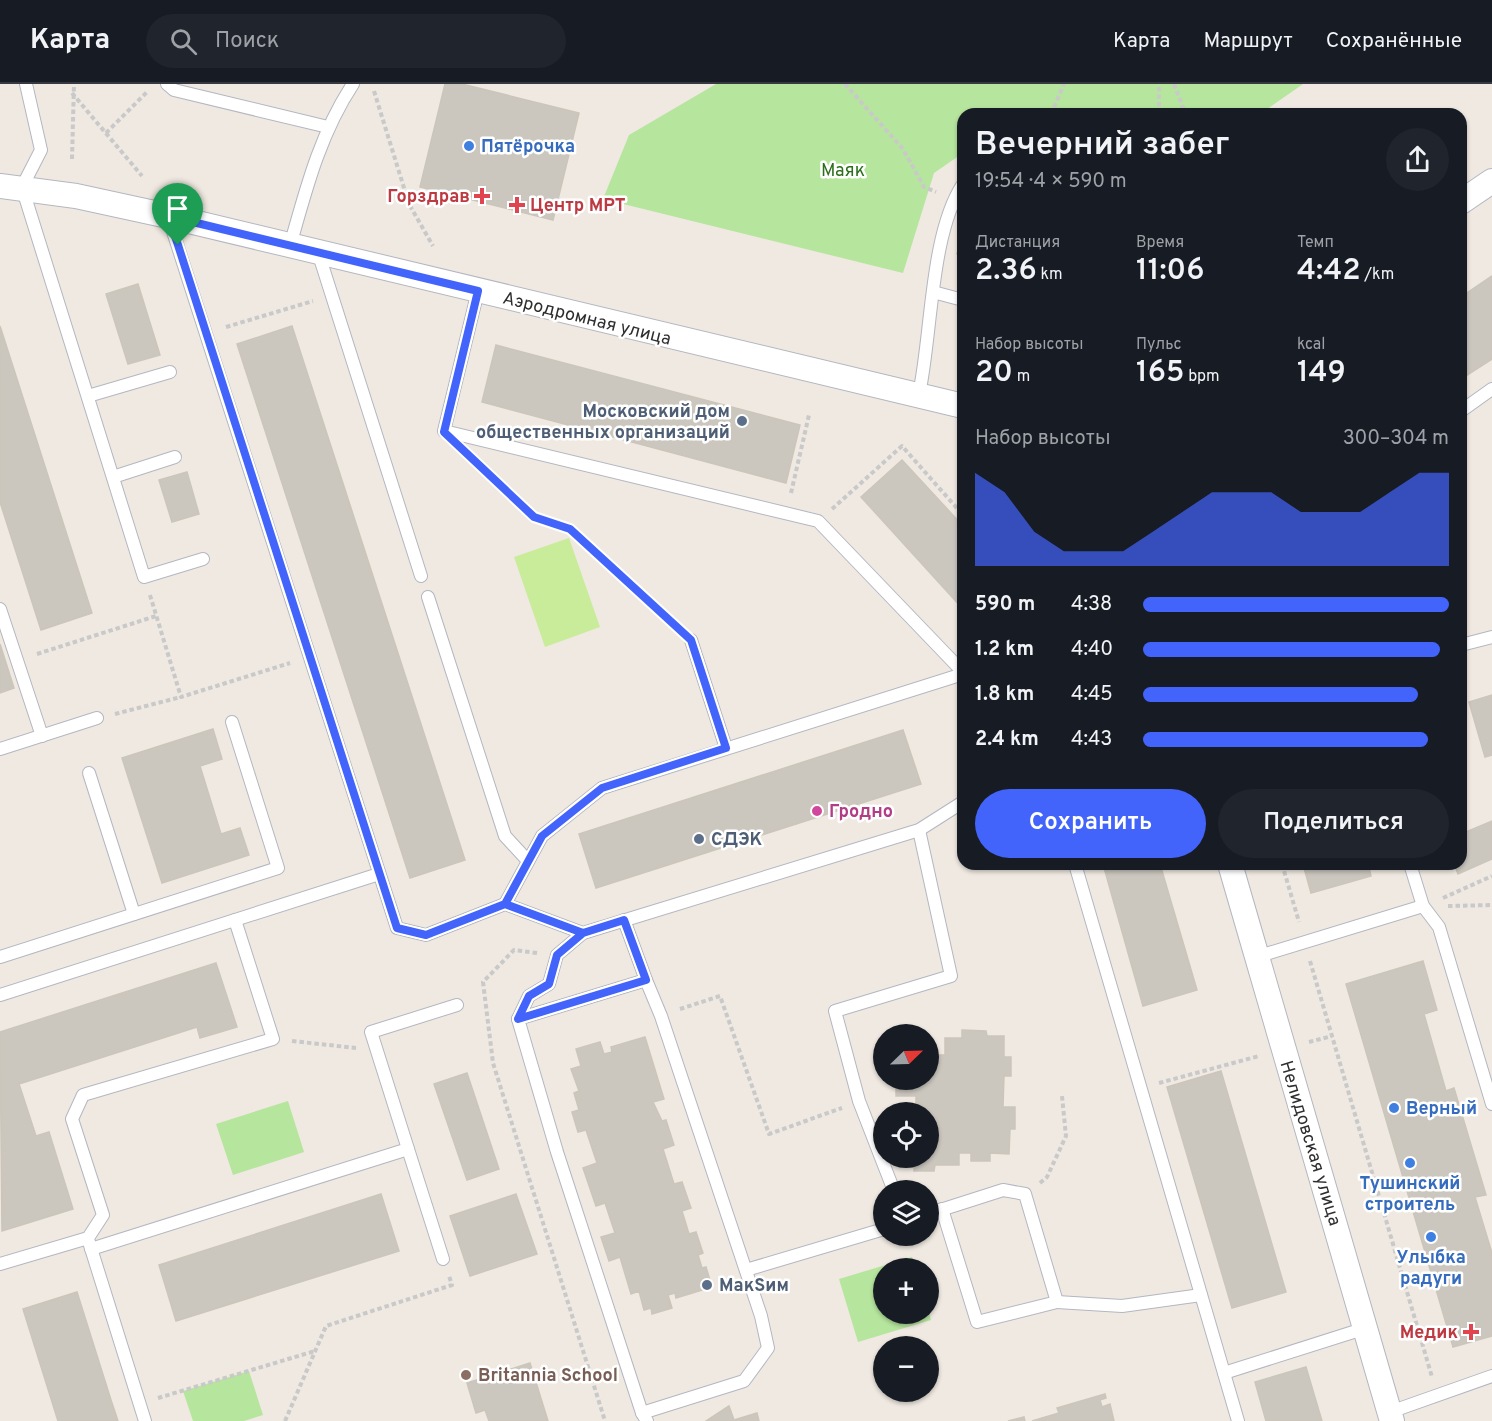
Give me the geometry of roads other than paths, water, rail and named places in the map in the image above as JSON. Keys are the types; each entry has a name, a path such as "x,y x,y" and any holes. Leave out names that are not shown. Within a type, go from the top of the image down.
{"street":[{"path":"1467,198 1492,180"},
{"name":"Аэродромная улица","path":"11,187 168,216 771,362 957,404"},
{"name":"Нелидовская улица","path":"1232,870 1391,1416"}],"lane":[{"path":"26,84 41,150 11,187 88,396 144,577 203,558"},
{"path":"167,84 174,90 328,128"},
{"path":"290,246 314,162 328,128 353,84"},
{"path":"919,394 926,364 933,292 953,199 957,193"},
{"path":"168,216 397,928 426,935 505,904 542,836 602,788 957,675"},
{"path":"318,252 422,576"},
{"path":"478,291 444,432 818,521 957,667"},
{"path":"933,292 957,298"},
{"path":"88,396 170,372"},
{"path":"1467,407 1492,389"},
{"path":"113,477 175,457"},
{"path":"428,597 505,836 528,861"},
{"path":"0,609 42,736"},
{"path":"1467,643 1492,637"},
{"path":"691,640 726,748"},
{"path":"0,749 98,718"},
{"path":"0,957 278,868 232,722"},
{"path":"89,773 134,914"},
{"path":"624,920 661,1016 747,1270 768,1348 744,1381 644,1417 556,1152 518,1019 529,996 549,984 557,955 583,933 624,920 919,830 957,806"},
{"path":"890,1180 859,1101 835,1011 951,976 919,830"},
{"path":"1077,870 1238,1421"},
{"path":"1412,870 1423,906 1439,927 1492,1104"},
{"path":"0,995 379,874"},
{"path":"505,904 583,933"},
{"path":"1256,957 1423,906"},
{"path":"146,1421 89,1243 103,1215 72,1119 83,1095 273,1039 235,920"},
{"path":"518,1019 646,980"},
{"path":"443,1258 371,1032 457,1005"},
{"path":"0,1264 89,1243 408,1149"},
{"path":"939,1210 1003,1190 1025,1194 1058,1302"},
{"path":"942,1209 977,1322 1058,1302 1122,1306 1201,1295"},
{"path":"747,1270 873,1232"},
{"path":"1224,1373 1366,1328"},
{"path":"1391,1416 1437,1395 1492,1376"}],"place":[{"name":"Пятёрочка","path":"469,146"},
{"name":"Горздрав","path":"482,196"},
{"name":"Центр МРТ","path":"517,205"},
{"name":"Московский дом общественных организаций","path":"742,421"},
{"name":"Гродно","path":"817,811"},
{"name":"СДЭК","path":"699,839"},
{"name":"Верный","path":"1394,1108"},
{"name":"Тушинский строитель","path":"1410,1163"},
{"name":"Улыбка радуги","path":"1431,1237"},
{"name":"МакSим","path":"707,1285"},
{"name":"Медик","path":"1471,1332"},
{"name":"Britannia School","path":"466,1375"}],"park label":[{"name":"Маяк","path":"843,170"}]}
